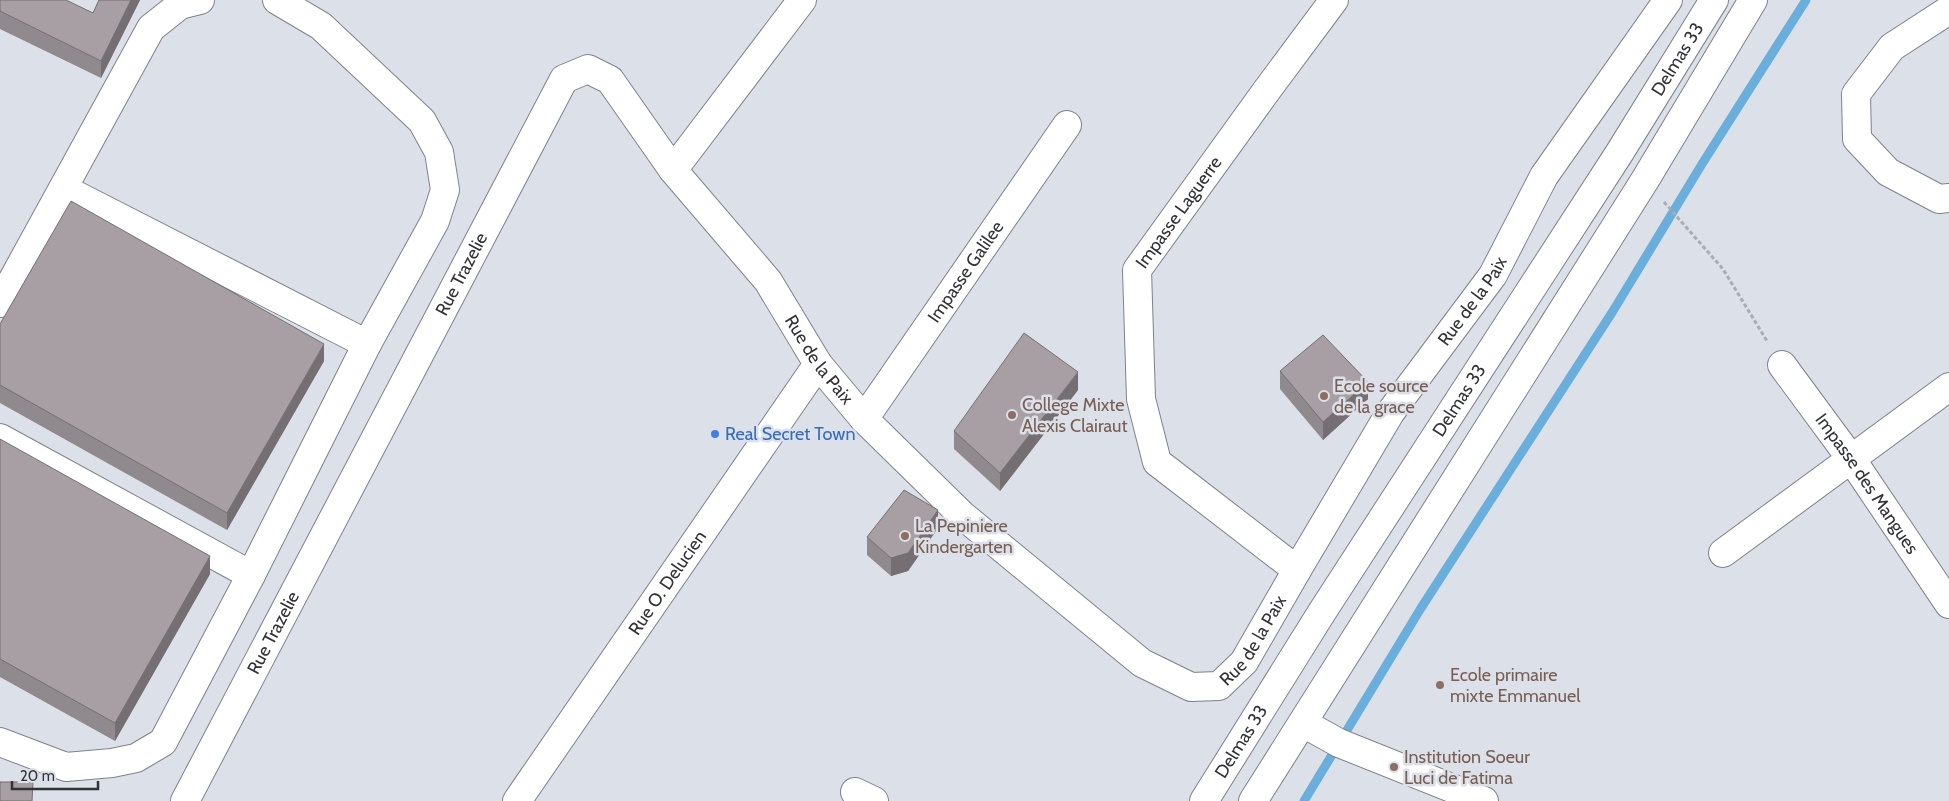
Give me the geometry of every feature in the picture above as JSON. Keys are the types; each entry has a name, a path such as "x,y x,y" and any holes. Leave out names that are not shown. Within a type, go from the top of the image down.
{"street":[{"path":"0,303 151,28 180,5 200,0"},
{"path":"0,742 66,767 112,763 136,758 163,742 251,575 367,344 435,221 445,190 439,152 422,121 321,26 277,0"},
{"path":"674,170 802,0"},
{"name":"Impasse Laguerre","path":"1297,570 1157,462 1141,399 1137,270 1334,0"},
{"name":"Rue de la Paix","path":"674,170 768,281 818,364 864,419 962,515 1142,663 1191,687 1219,686 1244,662 1390,413 1493,275 1544,176 1668,0"},
{"name":"Delmas 33","path":"1204,801 1322,612 1620,152 1714,0"},
{"name":"Delmas 33","path":"1253,801 1645,180 1753,0"},
{"path":"1949,10 1892,47 1856,94 1857,138 1888,172 1939,199 1949,198"},
{"name":"Rue Trazelie","path":"186,801 564,79 588,68 610,80 674,170"},
{"name":"Impasse Galilee","path":"864,419 1067,125"},
{"path":"64,189 367,344"},
{"name":"Rue O. Delucien","path":"518,801 818,364"},
{"name":"Impasse des Mangues","path":"1782,365 1852,460 1949,604"},
{"path":"1723,553 1949,387"},
{"path":"0,438 251,575"},
{"path":"1303,723 1339,743 1484,801"}],"path":[{"path":"1645,180 1723,270 1782,365"}],"building":[{"path":"0,0 66,0 93,13 99,0 131,0 101,61 0,11"},
{"path":"71,201 324,344 227,513 0,385 0,324"},
{"path":"1024,333 1078,372 1000,473 954,431"},
{"path":"1323,335 1368,382 1323,422 1280,371"},
{"path":"0,439 210,556 115,723 0,659"},
{"path":"904,490 938,510 908,553 891,558 867,537"},
{"path":"0,782 33,782 32,801 0,801"}],"waterway":[{"path":"1304,801 1421,608 1613,311 1702,164 1806,0"}],"place":[{"name":"Ecole source de la grace","path":"1324,396"},
{"name":"College Mixte Alexis Clairaut","path":"1012,415"},
{"name":"Real Secret Town","path":"715,434"},
{"name":"La Pepiniere Kindergarten","path":"905,536"},
{"name":"Ecole primaire mixte Emmanuel","path":"1440,685"},
{"name":"Institution Soeur Luci de Fatima","path":"1394,767"}]}
